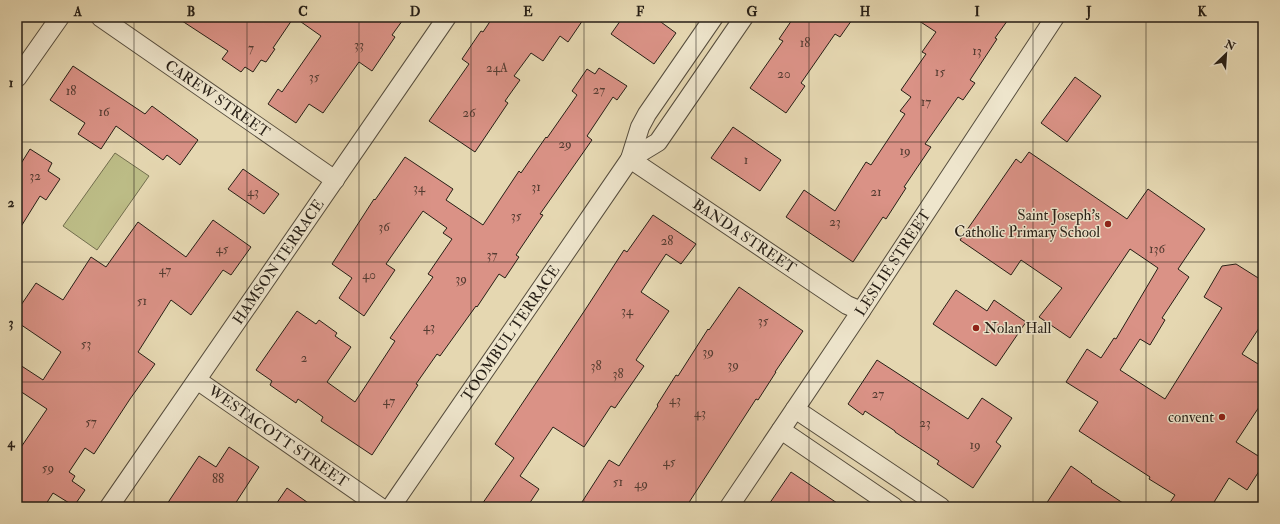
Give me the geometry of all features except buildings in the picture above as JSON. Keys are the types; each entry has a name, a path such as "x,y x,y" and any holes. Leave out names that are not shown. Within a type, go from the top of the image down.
{"street":[{"path":"17,78 60,17"},
{"name":"CAREW STREET","path":"100,17 335,180"},
{"name":"HAMSON TERRACE","path":"109,507 448,17"},
{"name":"TOOMBUL TERRACE","path":"391,507 630,159 640,127 647,114 714,17"},
{"name":"TOOMBUL TERRACE","path":"630,159 658,142 744,17"},
{"name":"LESLIE STREET","path":"729,507 861,311 1055,17"},
{"name":"BANDA STREET","path":"630,159 847,305 861,311"},
{"name":"WESTACOTT STREET","path":"196,380 380,507"},
{"path":"795,409 941,507"},
{"path":"781,430 894,507"}],"green space":[{"path":"115,153 149,176 97,250 63,226"}],"place":[{"name":"Saint Joseph's Catholic Primary School","path":"1108,224"},
{"name":"Nolan Hall","path":"976,328"},
{"name":"convent","path":"1222,417"}]}
